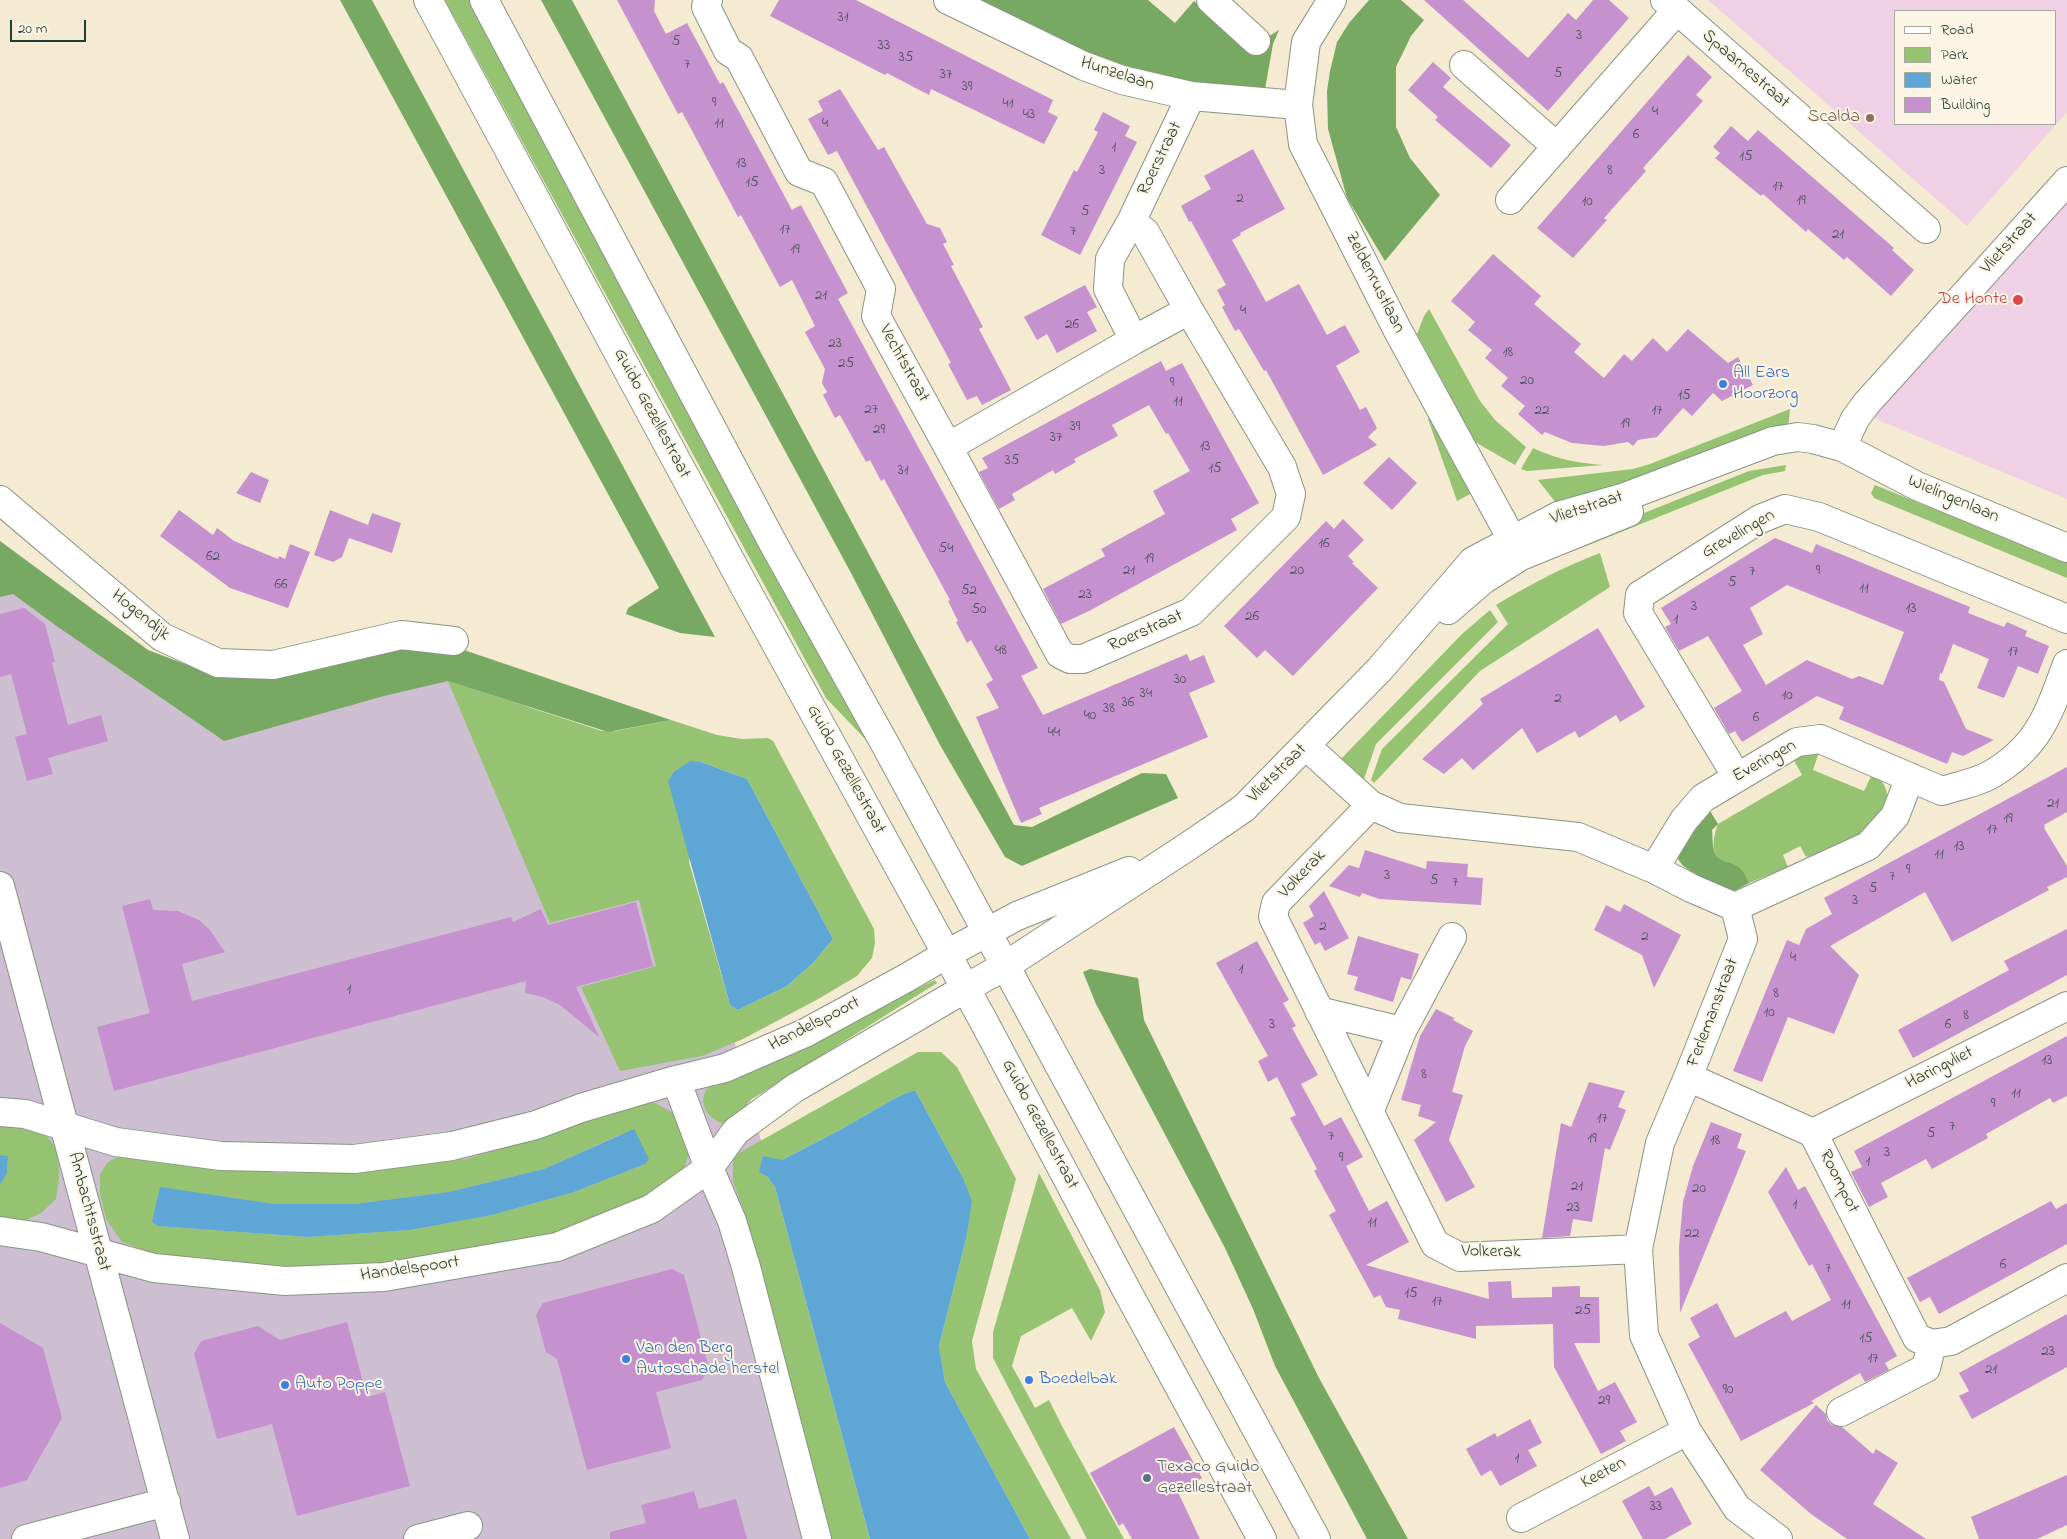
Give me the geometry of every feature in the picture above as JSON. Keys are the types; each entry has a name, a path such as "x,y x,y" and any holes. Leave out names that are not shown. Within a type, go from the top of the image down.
{"street":[{"name":"Guido Gezellestraat","path":"428,0 746,590 966,988 1262,1539"},
{"path":"484,0 774,545 885,744 1316,1539"},
{"name":"Vechtstraat","path":"708,0 706,8 728,51 739,58 799,172 824,182 881,289 876,316 948,447"},
{"name":"Hunzelaan","path":"948,0 1084,66 1122,80 1191,96 1298,105"},
{"path":"1211,0 1256,42"},
{"name":"Zeldenrustlaan","path":"1332,0 1306,42 1298,105 1303,144 1397,328 1516,547"},
{"name":"Spaarnestraat","path":"1510,200 1557,146 1671,5 1926,229"},
{"path":"1464,65 1557,146"},
{"name":"Roerstraat","path":"1134,340 1108,289 1110,259 1131,222 1191,96"},
{"name":"Vlietstraat","path":"966,988 1005,966 1244,808 1380,669 1473,561 1516,547 1558,516 1622,498 1772,441 1798,437 1842,447 1855,419 1866,404 2067,181"},
{"name":"Roerstraat","path":"948,447 1060,654 1070,659 1083,659 1191,612 1286,517 1291,494 1282,467 1145,232 1131,222"},
{"path":"948,447 1189,310"},
{"name":"Wielingenlaan","path":"1842,447 1917,486 2067,548"},
{"name":"Hogendijk","path":"0,500 162,637 218,663 273,665 401,635 454,641"},
{"name":"Grevelingen","path":"1737,777 1638,613 1640,595 1760,519 1785,509 1819,517 2067,620"},
{"name":"Everingen","path":"1654,868 1684,820 1703,798 1797,742 1820,739 1942,791 1989,776 2019,755 2039,732 2052,705 2067,664"},
{"path":"1306,746 1371,805 1400,818 1578,837 1654,868 1691,888 1735,907 1868,846 1895,816 1910,777"},
{"name":"Volkerak","path":"1371,805 1276,903 1273,917 1435,1244 1460,1257 1638,1249"},
{"name":"Vlietstraat","path":"947,954 1017,916 1187,847"},
{"name":"Ambachtsstraat","path":"0,886 175,1539"},
{"name":"Ferlemanstraat","path":"1735,907 1743,939 1660,1143 1638,1249 1644,1335 1687,1431 1737,1508 1778,1539"},
{"path":"1370,1110 1402,1031 1452,937"},
{"name":"Handelspoort","path":"0,1112 25,1114 116,1142 221,1156 354,1159 452,1146 536,1125 581,1108 676,1080 725,1068 805,1033 947,954"},
{"path":"709,1168 736,1131 795,1088 966,988"},
{"name":"Haringvliet","path":"1813,1133 2067,1006"},
{"path":"1319,1011 1402,1031"},
{"name":"Roompot","path":"1688,1077 1813,1133 1917,1338 1932,1344"},
{"path":"676,1080 709,1168 732,1221 746,1267 817,1539"},
{"name":"Handelspoort","path":"0,1231 41,1237 154,1268 284,1281 384,1277 557,1247 651,1209 709,1168"},
{"path":"1841,1412 1926,1368 1932,1344 1951,1340 2067,1278"},
{"name":"Keeten","path":"1521,1518 1687,1431"},
{"path":"26,1539 166,1502"},
{"path":"418,1539 468,1526"}],"shaded area":[{"name":"Scalda","path":"1708,0 2067,0 2067,112 2057,123 2057,10 1894,10 1894,125 2056,125 1967,226"},
{"name":"De Honte","path":"2067,184 2067,499 1869,416"},
{"path":"0,580 191,710 465,673 665,783 868,1539 0,1539"}],"green space":[{"path":"340,0 372,0 715,637 680,633 626,614 628,608 659,588"},
{"path":"445,0 471,0 869,743 826,698"},
{"path":"541,0 572,0 1014,825 1032,827 1142,773 1166,774 1178,798 1022,866 1005,857 940,745 851,573"},
{"path":"974,0 1148,0 1175,23 1194,1 1256,52 1268,37 1279,30 1273,44 1264,95 1161,81 1099,66"},
{"path":"1369,0 1401,0 1424,20 1411,36 1396,67 1396,127 1410,158 1440,195 1385,261 1347,198 1328,129 1327,91 1337,42 1349,23"},
{"path":"1429,309 1480,401 1495,420 1526,447 1515,465 1475,442 1417,334"},
{"path":"1790,409 1788,429 1560,508 1538,480 1633,469"},
{"path":"1432,417 1472,493 1457,501 1428,419"},
{"path":"1533,448 1567,460 1603,465 1527,471 1521,469"},
{"path":"1786,465 1785,471 1763,475 1581,548 1577,547 1574,541 1749,471"},
{"path":"1875,485 2067,563 2067,578 1874,498 1871,493"},
{"path":"0,541 148,650 214,675 402,641 452,646 671,720 608,732 448,681 384,696 224,741 13,594 0,597"},
{"path":"1600,553 1610,587 1480,671 1374,783 1371,780 1382,749 1508,624 1496,605 1546,577"},
{"path":"1490,610 1498,622 1376,744 1363,782 1340,760 1463,633"},
{"path":"448,681 602,731 615,731 671,720 717,735 742,739 768,738 773,741 874,929 875,943 872,958 857,976 743,1039 702,1056 620,1071 581,987 656,966 639,900 550,923","holes":["701,762 747,779 833,939 813,963 787,986 738,1010 730,1005 689,862"]},
{"path":"1820,749 1813,770 1864,791 1873,772 1880,779 1885,786 1887,794 1886,805 1881,817 1865,835 1842,846 1806,857 1800,846 1783,855 1788,867 1749,883 1739,869 1734,865 1721,861 1717,857 1714,841 1718,824 1802,775 1791,755"},
{"path":"1707,806 1718,824 1712,830 1713,845 1718,858 1740,869 1745,874 1749,883 1734,891 1697,875 1678,859 1678,850"},
{"path":"1090,969 1138,978 1144,1020 1319,1378 1408,1539 1367,1539 1275,1366 1253,1309 1225,1248 1096,1004 1083,972"},
{"path":"935,980 937,983 749,1101 731,1123 718,1122 705,1109 703,1101 706,1089"},
{"path":"918,1052 941,1052 957,1067 1016,1179 972,1341 976,1369 1071,1539 1030,1539 945,1382 939,1346 966,1239 962,1176 915,1090 897,1097 840,1130 782,1160 767,1176 775,1187 870,1539 830,1539 743,1208 733,1182 733,1159 739,1153"},
{"path":"636,1100 655,1103 673,1113 685,1127 689,1153 683,1172 671,1186 573,1230 418,1262 327,1270 234,1266 155,1254 122,1242 106,1219 100,1194 100,1174 108,1162 130,1151 158,1153 275,1173 343,1173 466,1159 562,1131 614,1105","holes":["619,1135 649,1159 645,1164 574,1192 492,1215 410,1230 308,1237 159,1226 152,1222 161,1188 274,1204 354,1204 449,1192 544,1169"]},
{"path":"0,1124 45,1134 58,1150 59,1179 56,1199 41,1213 20,1223 0,1223 0,1185 7,1173 8,1156 0,1155"},
{"path":"1039,1173 1100,1290 1105,1312 1091,1341 1072,1308 1021,1336 1012,1366 1035,1408 1049,1400 1124,1539 1087,1539 993,1358 993,1332"}],"water":[{"path":"690,761 701,762 747,779 833,939 813,963 787,986 738,1010 730,1005 668,781 674,772"},
{"path":"915,1090 962,1176 972,1201 966,1239 939,1346 945,1382 1030,1539 870,1539 775,1187 767,1176 759,1172 763,1156 782,1160 840,1130 897,1097"},
{"path":"634,1129 649,1159 645,1164 574,1192 492,1215 410,1230 308,1237 158,1226 152,1222 160,1187 274,1204 354,1204 449,1192 544,1169"},
{"path":"0,1155 8,1156 7,1173 0,1185"}],"building":[{"path":"617,0 655,0 654,11 666,34 687,23 720,84 723,82 792,210 801,205 848,293 838,299 1038,668 1021,676 1043,715 1187,654 1190,661 1204,655 1215,682 1189,693 1208,737 1039,808 1042,814 1021,823 976,717 999,708 986,684 993,680 971,640 967,643 956,622 958,621 948,601 950,600 884,479 881,481 870,460 866,462 840,415 835,418 823,395 827,392 822,383 825,369 805,332 815,326 792,280 780,287 741,215 738,217 682,112 678,114"},
{"path":"779,0 856,0 1053,100 1048,112 1058,117 1044,144 931,89 929,95 887,73 885,75 770,16"},
{"path":"1424,0 1463,0 1528,58 1568,13 1576,20 1593,0 1609,0 1629,18 1548,111"},
{"path":"1688,55 1712,77 1696,95 1703,101 1643,168 1646,171 1604,218 1607,220 1573,258 1537,228"},
{"path":"1433,62 1451,78 1443,87 1511,145 1491,168 1435,120 1438,117 1408,90"},
{"path":"840,89 878,150 884,147 927,224 940,228 947,242 943,244 954,265 951,266 983,327 979,329 1011,390 982,405 977,396 967,400 948,364 951,363 837,151 828,155 808,119 823,111 818,101"},
{"path":"1103,112 1130,126 1125,136 1137,142 1080,255 1041,235 1074,170 1077,172 1098,132 1094,130"},
{"path":"1731,126 1748,141 1758,130 1894,248 1892,250 1914,270 1891,296 1847,257 1844,260 1808,229 1806,232 1763,194 1761,196 1715,158 1720,153 1713,147"},
{"path":"1253,149 1285,209 1240,233 1241,235 1232,240 1266,302 1299,284 1327,335 1345,325 1360,352 1336,366 1360,410 1366,407 1377,428 1368,437 1377,445 1323,475 1266,370 1264,371 1239,329 1235,331 1222,307 1225,305 1217,290 1226,285 1181,206 1211,189 1204,176"},
{"path":"1493,254 1541,296 1534,304 1581,344 1574,352 1604,378 1624,354 1632,361 1653,338 1667,352 1688,329 1728,363 1738,357 1753,385 1722,401 1713,393 1692,416 1683,408 1657,437 1638,440 1633,446 1628,442 1604,446 1572,443 1545,432 1542,435 1518,414 1525,406 1501,386 1508,378 1485,358 1492,350 1468,330 1475,322 1451,301"},
{"path":"1085,285 1097,307 1087,312 1097,331 1057,353 1047,334 1037,340 1024,317"},
{"path":"1161,361 1166,371 1182,363 1259,503 1231,519 1237,530 1089,611 1061,624 1043,589 1105,556 1101,549 1165,514 1153,491 1190,471 1149,405 1112,425 1118,436 1074,459 1076,462 1055,474 1053,470 1012,494 1015,500 999,509 979,472 988,468 982,458"},
{"path":"1389,457 1417,483 1392,510 1363,483"},
{"path":"251,472 269,480 260,503 236,493"},
{"path":"179,510 213,535 217,528 234,541 278,559 279,556 285,559 290,544 310,552 288,608 230,588 160,536"},
{"path":"330,510 368,525 372,513 401,523 392,553 349,538 342,557 333,562 314,555"},
{"path":"1343,519 1364,540 1348,556 1354,562 1352,563 1378,588 1293,676 1265,650 1257,658 1224,626 1326,521 1334,529"},
{"path":"1775,538 1812,553 1816,544 1970,607 1968,613 2004,627 2007,622 2027,631 2025,636 2049,646 2038,674 2018,666 2004,698 1977,688 1989,659 1953,644 1942,674 1940,673 1939,680 1944,682 1966,729 1994,740 1963,756 1952,752 1947,764 1839,719 1844,707 1817,696 1742,742 1735,731 1729,734 1714,708 1742,691 1708,636 1679,651 1665,627 1671,624 1661,608","holes":["1787,585 1904,632 1883,685 1859,676 1852,679 1807,660 1766,685 1743,645 1763,634 1750,608"]},
{"path":"24,608 45,624 55,662 52,663 68,725 101,715 108,741 48,758 53,774 27,781 15,737 27,734 11,674 0,677 0,614"},
{"path":"1598,628 1645,707 1620,722 1616,715 1579,738 1575,731 1537,753 1522,728 1473,770 1462,758 1444,774 1422,759 1483,704 1480,699"},
{"path":"2067,767 2067,812 2044,825 2044,828 2067,866 2067,877 2047,887 2049,890 1952,942 1925,892 1830,946 1859,975 1834,1034 1788,1017 1762,1082 1733,1071 1787,940 1799,945 1806,929 1832,914 1824,898"},
{"path":"1365,850 1426,869 1427,861 1468,864 1467,877 1483,878 1481,905 1379,899 1362,893 1360,897 1329,886 1349,865 1359,868"},
{"path":"1324,891 1349,938 1325,951 1320,942 1315,945 1303,923 1314,916 1309,906"},
{"path":"150,899 153,910 178,911 199,920 210,930 225,952 182,964 192,1001 511,917 513,922 541,909 548,925 636,902 653,966 576,987 599,1037 560,1005 543,997 525,993 526,981 114,1091 97,1027 150,1013 122,906"},
{"path":"1624,904 1681,935 1654,988 1642,955 1594,930 1606,905 1620,912"},
{"path":"2067,929 2067,975 1913,1058 1898,1030 2009,970 2004,961"},
{"path":"1358,936 1419,954 1411,980 1401,977 1393,1002 1354,990 1358,977 1347,974"},
{"path":"1257,941 1289,1000 1283,1003 1296,1026 1292,1028 1318,1075 1301,1084 1324,1126 1341,1117 1363,1157 1346,1166 1369,1211 1387,1201 1409,1242 1366,1265 1489,1299 1488,1282 1511,1281 1512,1298 1552,1297 1552,1287 1580,1286 1580,1297 1599,1297 1600,1343 1574,1343 1598,1391 1615,1382 1637,1422 1620,1431 1626,1441 1601,1454 1554,1367 1553,1324 1476,1326 1476,1339 1398,1319 1400,1310 1386,1307 1380,1295 1374,1298 1329,1215 1336,1211 1314,1171 1317,1169 1290,1118 1296,1115 1277,1077 1268,1082 1258,1061 1268,1056 1216,963"},
{"path":"1436,1009 1473,1031 1465,1046 1452,1092 1463,1095 1449,1140 1475,1187 1446,1202 1414,1140 1436,1122 1418,1116 1421,1105 1401,1100 1420,1036"},
{"path":"2067,1036 2067,1096 2053,1103 2050,1098 1986,1134 1988,1138 1932,1169 1926,1159 1881,1183 1888,1197 1869,1207 1851,1172 1862,1167 1854,1151"},
{"path":"1589,1082 1625,1091 1618,1107 1626,1110 1610,1150 1605,1148 1592,1222 1573,1219 1570,1236 1542,1238 1561,1123 1571,1127"},
{"path":"1711,1122 1742,1134 1737,1148 1746,1151 1680,1313 1679,1247 1683,1202 1693,1166"},
{"path":"1786,1167 1798,1190 1805,1186 1897,1356 1885,1363 1889,1370 1865,1382 1860,1373 1811,1401 1814,1403 1741,1441 1688,1344 1700,1337 1690,1318 1717,1303 1735,1338 1786,1311 1792,1321 1831,1300 1812,1264 1809,1266 1768,1192"},
{"path":"2051,1201 2056,1209 2067,1203 2067,1244 1939,1314 1930,1297 1920,1302 1907,1278"},
{"path":"672,1269 684,1275 709,1368 702,1380 656,1392 671,1448 587,1470 557,1359 546,1352 536,1315 543,1303"},
{"path":"2067,1314 2067,1367 1972,1419 1959,1396 1969,1391 1959,1373"},
{"path":"347,1322 367,1397 385,1392 410,1486 297,1516 272,1424 217,1439 194,1354 201,1341 258,1326 280,1340"},
{"path":"0,1323 43,1348 62,1418 27,1480 0,1488"},
{"path":"1816,1405 1826,1414 1827,1420 1832,1425 1842,1427 1873,1454 1876,1449 1898,1463 1873,1504 1926,1539 1847,1539 1811,1514 1760,1470"},
{"path":"1530,1419 1542,1443 1528,1450 1537,1466 1500,1486 1491,1470 1481,1476 1466,1449 1495,1433 1497,1437"},
{"path":"1174,1427 1202,1478 1178,1492 1200,1539 1132,1539 1123,1523 1119,1526 1090,1473"},
{"path":"2067,1475 2067,1525 2037,1539 1979,1539 1971,1517"},
{"path":"1649,1486 1655,1496 1672,1487 1692,1524 1665,1539 1643,1539 1622,1501"},
{"path":"694,1491 699,1509 736,1499 747,1539 610,1539 610,1532 646,1523 641,1505"}],"place":[{"name":"Scalda","path":"1870,118"},
{"name":"De Honte","path":"2018,300"},
{"name":"All Ears Hoorzorg","path":"1723,384"},
{"name":"Van den Berg Autoschade herstel","path":"626,1359"},
{"name":"Boedelbak","path":"1029,1380"},
{"name":"Auto Poppe","path":"285,1385"},
{"name":"Texaco Guido Gezellestraat","path":"1147,1478"}]}
